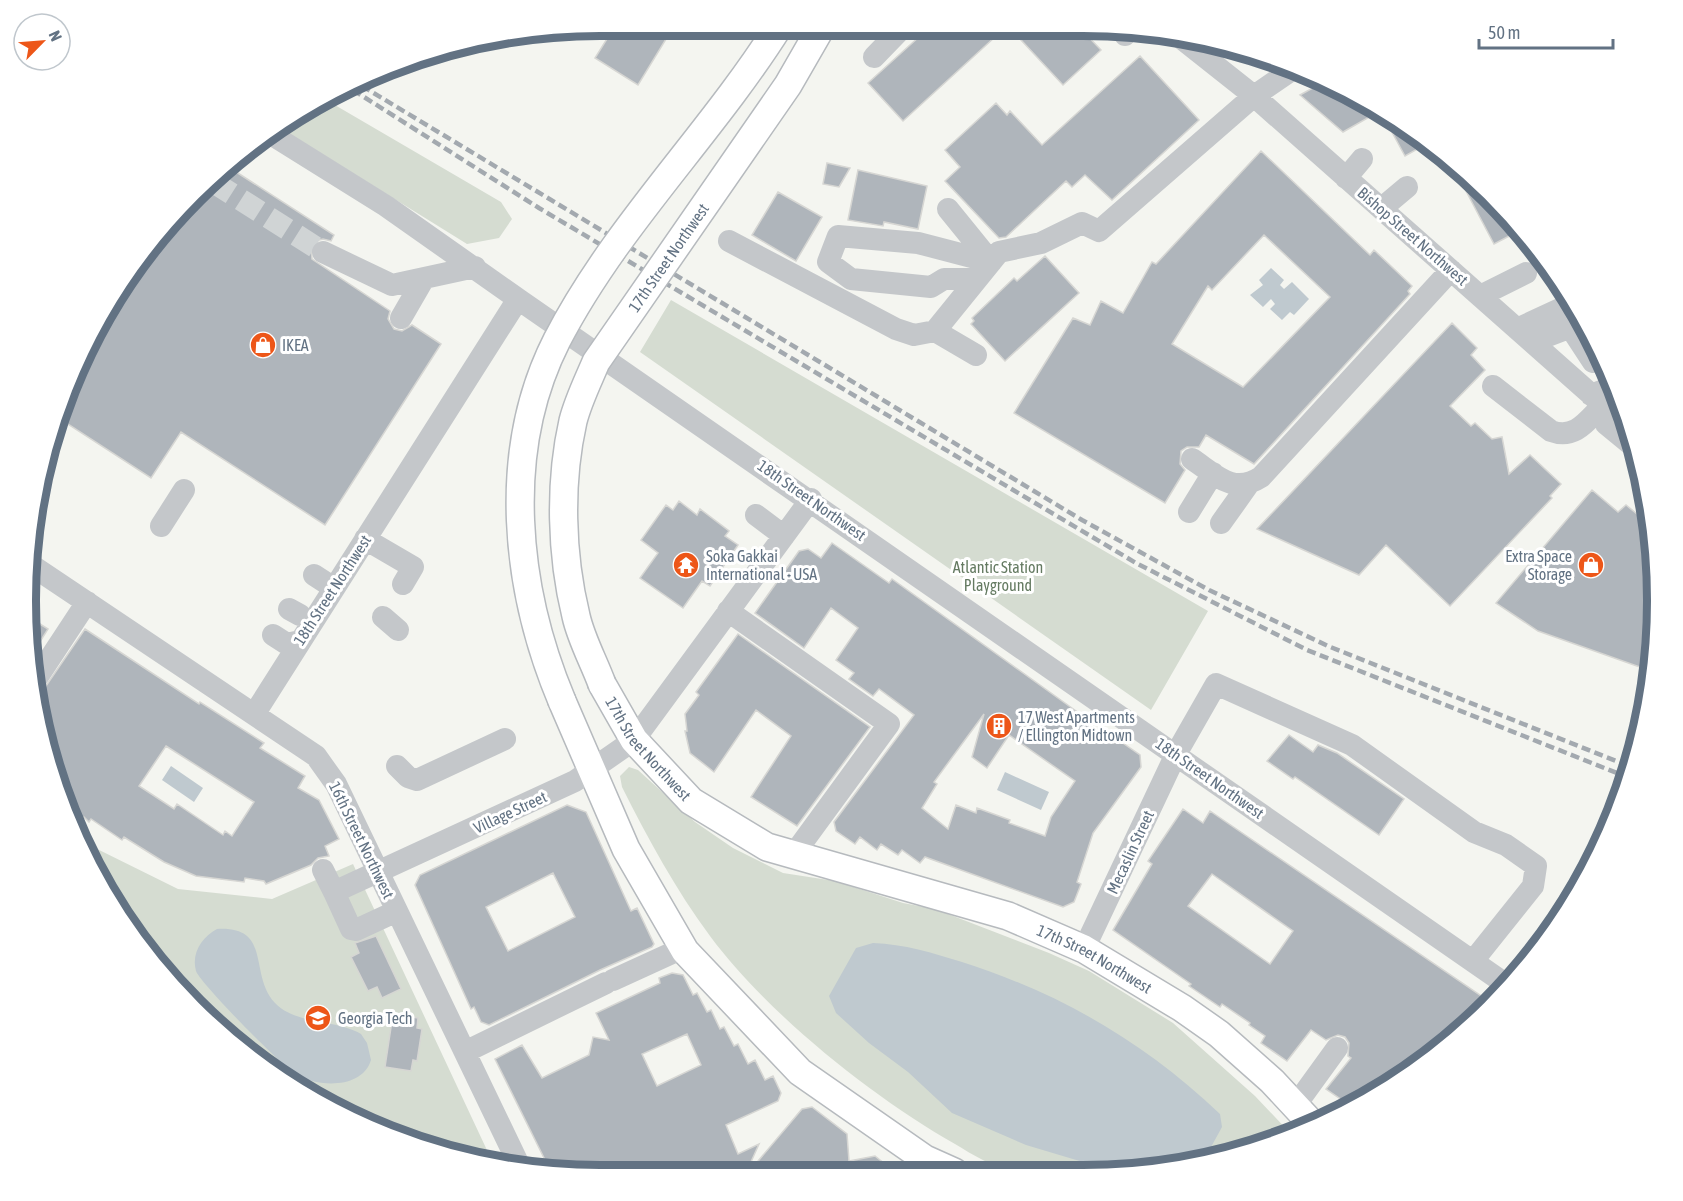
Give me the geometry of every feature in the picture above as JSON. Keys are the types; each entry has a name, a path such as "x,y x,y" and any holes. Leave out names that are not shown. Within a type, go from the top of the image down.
{"main road":[{"path":"772,36 590,284 557,341 542,377 524,450 520,492 523,563 536,627 562,701 626,849 683,948 800,1072 925,1159 938,1165"},
{"name":"17th Street Northwest","path":"816,36 788,85 596,362 573,422 565,480 565,561 576,619 602,684 634,740 691,801 767,847 1008,916 1084,949 1182,1008 1219,1034 1304,1116"}],"street":[{"path":"874,57 894,36"},
{"name":"Bishop Street Northwest","path":"1192,47 1254,96 1564,371 1602,395 1606,424 1623,438"},
{"path":"729,241 896,329 914,335 935,331 999,252 1041,243 1082,223 1099,231 1254,96 1286,74"},
{"path":"278,138 386,206 518,298"},
{"path":"1346,178 1362,159"},
{"path":"1382,208 1407,187"},
{"path":"948,209 991,262"},
{"path":"976,279 944,279 931,287 851,279 828,262 838,236 918,243 991,262"},
{"path":"323,252 392,285 475,267"},
{"path":"1192,459 1236,485 1248,485 1262,477 1451,270"},
{"path":"1480,296 1526,273"},
{"path":"401,318 423,280"},
{"name":"18th Street Northwest","path":"255,713 518,298 651,399 811,499 1501,980"},
{"path":"1525,336 1565,308"},
{"path":"1525,336 1572,330 1588,349"},
{"path":"935,331 976,355"},
{"path":"1564,371 1594,361"},
{"path":"1493,386 1551,431 1563,435 1576,432 1602,395"},
{"path":"1189,512 1213,473"},
{"path":"1221,523 1239,502 1248,485"},
{"path":"161,526 184,490"},
{"name":"Village Street","path":"334,892 575,781 634,740 811,499"},
{"path":"756,516 784,536"},
{"path":"365,539 413,567 403,584"},
{"name":"16th Street Northwest","path":"37,569 316,756 336,784 516,1158"},
{"path":"314,575 334,588"},
{"path":"41,672 87,602"},
{"path":"728,610 889,723 795,854"},
{"path":"273,635 287,644 300,641"},
{"name":"Mecaslin Street","path":"1084,949 1176,754 1216,684 1352,745 1474,832 1506,845 1536,866 1533,886 1473,961"},
{"path":"397,766 408,777 417,780 505,739"},
{"path":"323,870 351,929 356,930 397,911"},
{"path":"465,1052 683,948"},
{"path":"1304,1116 1337,1048"}],"green space":[{"path":"333,104 501,202 512,219 499,238 467,244 286,132"},
{"name":"Atlantic Station Playground","path":"671,300 1208,611 1151,710 640,352"},
{"path":"629,767 638,770 695,822 733,848 783,873 835,881 903,903 935,909 1089,971 1173,1023 1255,1096 1285,1127 1229,1146 1193,1154 1119,1164 995,1165 975,1156 923,1125 856,1078 791,1023 733,965 710,936 663,864 622,787 620,776"},
{"name":"Georgia Tech","path":"92,847 178,889 272,899 353,864 489,1154 419,1135 351,1107 287,1070 257,1048 201,1000 176,973 131,914"}],"shaded area":[{"path":"1271,268 1284,280 1280,285 1284,289 1292,282 1309,299 1294,315 1290,312 1282,320 1270,309 1275,304 1271,299 1263,307 1250,295 1263,285 1259,280"},
{"path":"171,766 203,788 194,802 162,780"},
{"path":"1005,772 1049,792 1041,810 997,790"},
{"path":"217,929 234,930 246,935 253,943 267,991 275,1003 284,1010 305,1019 340,1026 361,1034 367,1043 371,1060 366,1070 349,1081 314,1082 295,1074 275,1056 226,1007 196,971 195,958 199,946"},
{"path":"873,943 918,949 999,975 1068,1005 1162,1064 1220,1114 1222,1127 1209,1150 1156,1160 1092,1165 1026,1145 952,1113 908,1072 869,1043 836,1013 829,996 856,948"}],"building":[{"path":"609,36 668,36 638,85 595,58"},
{"path":"920,36 996,36 903,121 868,83"},
{"path":"1017,36 1088,36 1101,50 1063,85"},
{"path":"1140,56 1199,120 1112,200 1085,175 1072,187 1066,181 1006,237 999,238 945,181 960,167 945,150 996,103 1007,115 1010,111 1042,145"},
{"path":"1315,86 1371,116 1343,132 1300,95"},
{"path":"1389,127 1419,148 1405,156"},
{"path":"1261,151 1370,255 1374,250 1412,286 1408,291 1410,294 1254,464 1206,435 1199,447 1187,447 1181,451 1180,464 1185,470 1165,503 1014,413 1073,318 1090,325 1101,301 1123,313 1152,262 1156,264","holes":["1264,235 1330,297 1243,387 1172,344 1208,286 1212,290"]},
{"path":"827,163 850,168 839,187 823,184"},
{"path":"858,170 927,186 918,229 884,222 883,226 848,220"},
{"name":"IKEA","path":"234,171 334,235 331,241 323,239 315,241 311,247 312,259 390,311 388,319 394,329 402,331 412,325 441,344 325,525 181,432 151,478 65,422 94,351 131,287 176,228 201,201"},
{"path":"1461,182 1512,235 1494,244"},
{"path":"778,192 822,217 796,261 752,235"},
{"path":"1045,256 1079,293 1005,361 971,324 974,321 972,318 1014,278 1017,281"},
{"path":"1452,323 1477,348 1471,355 1485,370 1450,406 1471,426 1475,423 1492,439 1502,437 1509,474 1530,455 1561,484 1550,496 1552,498 1450,606 1386,545 1359,575 1257,529"},
{"name":"Extra Space Storage","path":"1592,490 1618,512 1626,505 1640,517 1646,564 1647,600 1643,668 1538,631 1496,603"},
{"name":"Soka Gakkai International - USA","path":"679,501 697,515 700,509 729,531 725,536 738,545 710,586 702,581 683,608 640,578 658,553 641,540 666,505 673,510"},
{"name":"17 West Apartments / Ellington Midtown","path":"832,543 889,583 892,579 1083,716 1082,720 1114,743 1117,739 1140,755 1141,767 1093,833 1077,882 1081,884 1074,902 1063,907 925,857 920,863 902,850 898,855 881,844 877,850 860,837 855,844 836,831 834,822 914,715 879,689 873,696 849,679 854,673 836,660 858,628 831,608 804,648 755,613 799,551 808,549 821,558","holes":["984,714 972,757 987,768 1009,735 1075,781 1051,817 1045,836 977,808 976,813 956,805 948,829 922,808 937,784 934,782"]},
{"path":"37,622 48,629 38,645"},
{"path":"85,629 199,704 200,702 264,743 260,748 305,776 298,788 319,800 339,839 325,846 329,856 318,858 311,865 266,884 264,881 245,878 244,882 196,876 164,862 124,837 122,840 91,819 89,822 84,817 81,820 55,747 44,690","holes":["166,746 254,802 232,836 225,831 223,835 177,804 174,809 139,786"]},
{"path":"738,634 870,727 797,826 751,797 791,736 756,710 714,772 690,753 685,731 687,731 685,714 699,695 696,692"},
{"path":"1289,735 1313,752 1318,745 1337,753 1404,799 1379,835 1295,777 1293,779 1267,761"},
{"path":"567,805 586,812 631,911 637,908 654,944 652,947 489,1025 481,1022 474,1007 471,1009 415,885 420,875","holes":["553,873 575,917 508,951 486,907"]},
{"path":"1183,809 1203,823 1210,811 1484,998 1455,1025 1396,1070 1343,1101 1326,1089 1351,1058 1348,1056 1349,1043 1345,1037 1338,1035 1326,1040 1311,1030 1287,1061 1261,1043 1265,1036 1249,1025 1250,1023 1222,1004 1220,1007 1189,986 1191,984 1113,930 1152,864 1148,861","holes":["1212,874 1293,931 1270,964 1188,906"]},
{"path":"376,936 401,989 382,998 377,987 368,991 351,957 359,953 355,943"},
{"path":"672,973 683,975 693,995 697,993 707,1012 711,1010 720,1029 724,1027 734,1046 738,1044 748,1064 755,1060 765,1080 773,1076 781,1093 778,1101 726,1125 738,1154 759,1144 750,1165 600,1165 546,1162 495,1059 522,1045 542,1078 589,1055 593,1037 609,1040 596,1013 660,983 659,978","holes":["687,1034 701,1065 657,1086 642,1054"]},
{"path":"393,1014 418,1018 417,1028 422,1029 417,1061 413,1060 411,1071 385,1067"},
{"path":"812,1107 847,1134 849,1161 875,1156 886,1165 755,1165 802,1109"}],"tunnel":[{"path":"218,185 323,252"}],"railway":[{"path":"365,88 1082,520 1209,590 1328,646 1623,764"},
{"path":"356,92 539,208 1136,563 1307,650 1620,774"}],"place":[{"name":"IKEA","path":"263,345"},
{"name":"Soka Gakkai International - USA","path":"686,565"},
{"name":"Extra Space Storage","path":"1591,565"},
{"name":"17 West Apartments / Ellington Midtown","path":"999,726"},
{"name":"Georgia Tech","path":"318,1018"}]}
